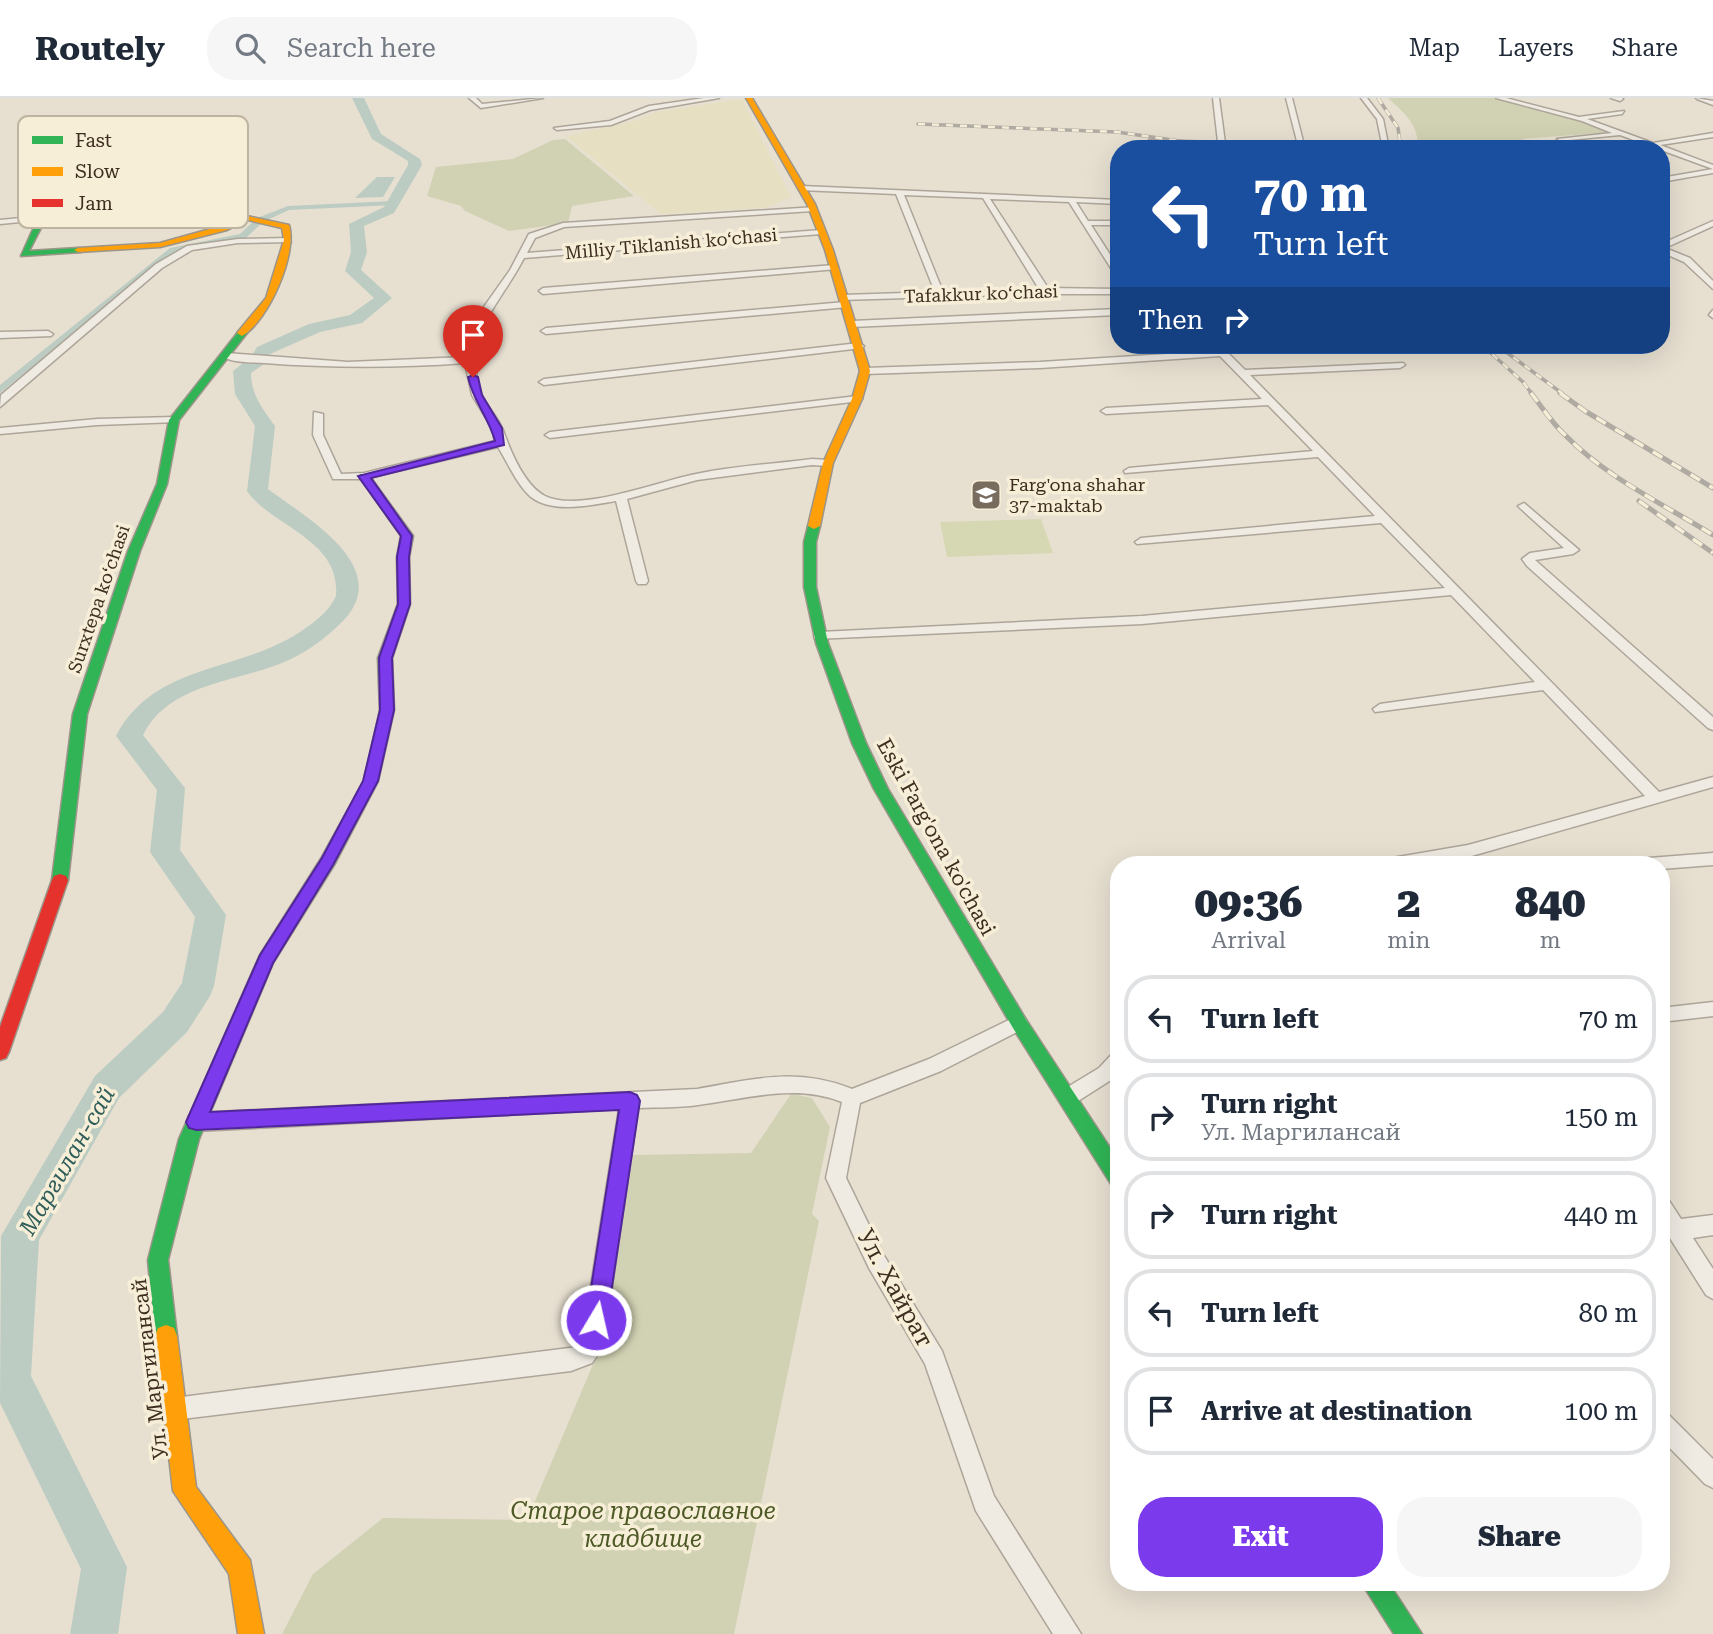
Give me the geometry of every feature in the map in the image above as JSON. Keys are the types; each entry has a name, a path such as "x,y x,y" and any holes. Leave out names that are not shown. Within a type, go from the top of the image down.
{"street":[{"path":"472,98 481,106 540,98"},
{"path":"557,128 619,121 649,108 716,98"},
{"path":"749,98 755,98"},
{"name":"Eski Farg'ona ko'chasi","path":"749,98 813,209 834,267 865,371 857,399 828,463 810,542 810,587 820,636 859,743 881,789 1019,1023 1110,1164"},
{"path":"1216,98 1221,140"},
{"path":"1289,98 1301,140"},
{"path":"1364,98 1380,119 1385,140"},
{"path":"1500,98 1579,119 1640,140"},
{"path":"1699,98 1713,103"},
{"path":"1579,119 1622,112"},
{"path":"1563,140 1560,139 1624,134"},
{"path":"1670,142 1713,135"},
{"path":"1670,152 1713,169"},
{"path":"1670,177 1713,169"},
{"path":"802,188 1110,202"},
{"path":"899,192 940,295"},
{"path":"985,196 1045,290"},
{"path":"1071,200 1110,255"},
{"path":"813,209 563,225 532,236 522,256 485,311 469,360 477,395 497,428 501,443 534,493 546,501 568,503 621,497 696,477 813,462 828,463"},
{"path":"0,222 18,220"},
{"path":"0,404 4,397 159,266 190,248 238,241 288,240 286,227 248,221"},
{"path":"1086,223 1110,223"},
{"path":"1670,244 1713,223"},
{"path":"37,228 24,254 160,245 224,228"},
{"name":"Milliy Tiklanish koʻchasi","path":"522,256 821,232"},
{"name":"Surxtepa koʻchasi","path":"0,1052 60,880 80,714 134,551 162,484 174,420 270,298 288,240"},
{"path":"1670,252 1687,260 1713,286"},
{"path":"543,291 834,267"},
{"name":"Tafakkur koʻchasi","path":"546,331 940,295 1045,290 1110,292"},
{"path":"852,324 1110,312"},
{"path":"0,335 48,334"},
{"path":"544,382 859,346"},
{"path":"865,371 1041,365 1163,354"},
{"path":"1224,354 1657,799"},
{"path":"226,356 300,364 371,365 469,360"},
{"path":"1241,373 1400,365"},
{"path":"550,435 857,399"},
{"path":"1106,411 1269,402"},
{"path":"318,414 318,435 337,477 364,476 501,443"},
{"path":"0,431 97,422 174,420"},
{"path":"1129,471 1320,454"},
{"name":"Ул. Маргилансай","path":"251,1634 241,1569 185,1491 158,1260 189,1139 266,960 328,861 370,781 387,710 386,658 404,604 403,557 407,536 364,476"},
{"path":"621,497 642,581"},
{"path":"1524,506 1573,547 1573,550 1565,552 1534,556 1528,559 1531,563 1713,726"},
{"path":"1141,542 1384,519"},
{"path":"820,636 1142,620 1454,591"},
{"path":"1380,709 1546,685"},
{"path":"1450,856 1713,782"},
{"path":"1670,862 1713,859"},
{"path":"1670,1014 1713,1009"},
{"path":"196,1122 697,1097 769,1084 825,1087 852,1098 934,1065 1019,1023"},
{"path":"1068,1097 1110,1069"},
{"name":"Ул. Хайрат","path":"852,1098 836,1178 876,1261 934,1359 984,1503 1068,1634"},
{"path":"174,1409 571,1360 583,1355 592,1347 630,1101"},
{"path":"1670,1220 1713,1289"},
{"path":"1676,1230 1713,1225"},
{"path":"1670,1432 1713,1476"},
{"path":"1379,1591 1409,1634"}],"shaded area":[{"path":"742,99 791,197 765,208 661,214 566,136 638,120 656,112"},
{"path":"377,177 395,177 383,197 355,198"}],"green space":[{"path":"1388,98 1492,98 1613,132 1522,139 1524,140 1418,140 1414,126"},
{"path":"565,139 634,196 572,206 568,223 509,231 465,211 461,206 427,196 436,167 513,159 553,140"},
{"path":"1041,519 1053,553 947,557 940,522"},
{"name":"Старое православное кладбище","path":"791,1094 812,1098 830,1127 812,1214 819,1221 734,1634 282,1634 313,1574 383,1518 527,1520 594,1362 633,1155 751,1153"}],"waterway":[{"name":"Маргилан-сай","path":"94,1634 104,1567 10,1378 20,1236 107,1087 175,1022 198,986 211,915 165,852 171,788 129,736 145,712 162,698 181,687 262,662 294,647 338,613 348,596 348,584 343,570 329,547 257,491 265,426 245,394 242,371 258,360 263,351 315,328 356,319 384,298 353,271 359,252 356,224 389,210 415,165 414,159 376,136 358,98"},
{"path":"0,390 173,250 243,236 260,220 288,208 392,203"}],"railway":[{"path":"1378,98 1398,128 1400,140"},
{"path":"918,124 1117,132 1173,140"},
{"path":"1492,354 1523,382 1532,394"},
{"path":"1509,354 1563,394"},
{"path":"1531,393 1560,430 1598,464 1713,535"},
{"path":"1560,393 1585,411 1713,488"},
{"path":"1639,501 1713,553"}],"traffic: fast":[{"path":"37,228 24,254 78,250"},
{"path":"60,880 80,714 134,551 162,484 174,420 242,333"},
{"path":"166,1336 158,1260 189,1139 266,960 328,861 371,781 387,710 385,658 404,604 403,557 407,536 364,476"},
{"path":"814,526 810,542 810,587 822,643 859,743 881,789 1019,1023 1110,1165"},
{"path":"1379,1591 1409,1634"}],"traffic: slow":[{"path":"749,98 811,204 829,250 865,371 857,399 828,463 814,526"},
{"path":"242,333 270,298 288,240 286,227 248,218"},
{"path":"78,250 160,245 224,228"},
{"path":"166,1336 185,1491 241,1569 251,1634"}],"traffic: jam":[{"path":"0,1052 60,880"}],"place":[{"name":"Farg'ona shahar 37-maktab","path":"986,495"}],"route":[{"path":"473,377 477,395 497,428 501,443 364,476 407,536 403,557 404,604 386,658 387,710 370,781 328,861 266,960 233,1031 196,1122 630,1101 596,1320"}]}
